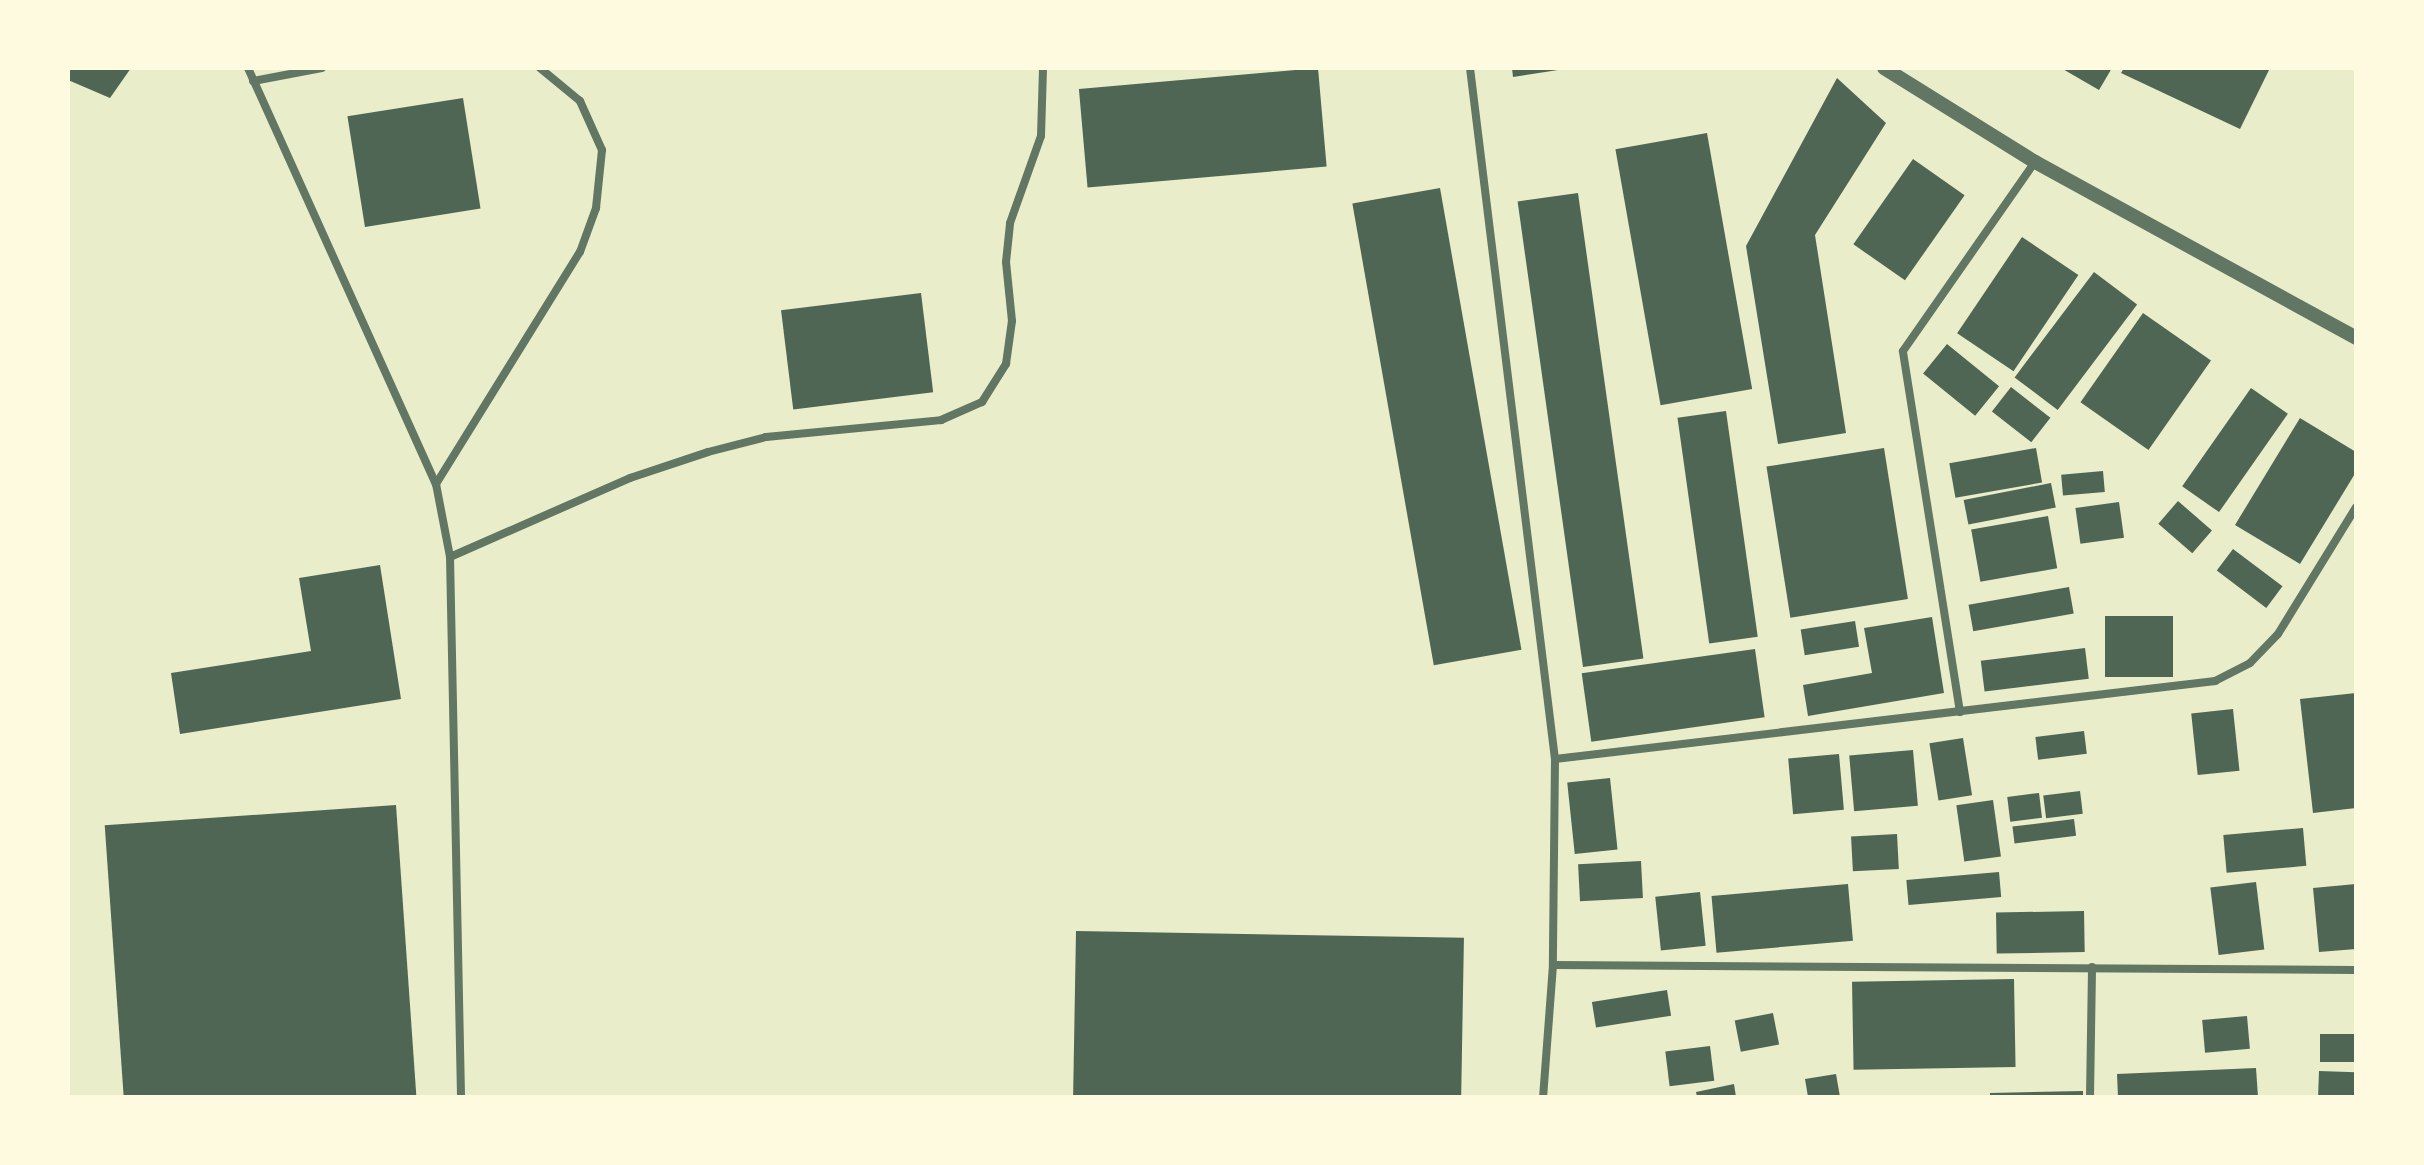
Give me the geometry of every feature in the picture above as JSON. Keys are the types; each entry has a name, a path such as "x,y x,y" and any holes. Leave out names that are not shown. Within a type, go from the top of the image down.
{"street":[{"path":"248,68 436,484 450,557 461,1097"},
{"path":"253,81 322,68"},
{"path":"436,484 580,252 596,208 602,150 580,101 540,68"},
{"path":"450,557 630,478 708,452 766,437 941,420 982,402 1006,364 1012,321 1006,262 1010,223 1041,136 1043,68"},
{"path":"1470,68 1555,759 1553,965 1543,1097"},
{"path":"1884,68 2035,162 2356,338"},
{"path":"1960,712 1903,351 2035,162"},
{"path":"1555,759 2215,681 2250,663 2278,634 2356,507"},
{"path":"1553,965 2356,970"},
{"path":"2090,1097 2092,967"}],"building":[{"path":"68,68 131,68 110,98 68,80"},
{"path":"1318,68 1327,167 1088,188 1079,89"},
{"path":"1512,68 1558,68 1558,70 1513,77"},
{"path":"2061,68 2112,68 2099,90"},
{"path":"2124,68 2270,68 2240,129 2121,73"},
{"path":"1837,78 1886,123 1815,235 1846,433 1778,444 1746,246"},
{"path":"463,98 481,209 365,227 347,116"},
{"path":"1707,133 1752,389 1661,405 1615,149"},
{"path":"1913,159 1965,195 1905,280 1853,244"},
{"path":"1440,188 1521,650 1434,665 1352,203"},
{"path":"1578,193 1643,658 1583,667 1518,201"},
{"path":"2022,237 2078,275 2014,371 1957,333"},
{"path":"2094,272 2137,304 2058,410 2015,377"},
{"path":"921,293 933,392 793,409 781,310"},
{"path":"2143,313 2211,361 2148,450 2080,402"},
{"path":"1947,344 1999,386 1975,416 1923,374"},
{"path":"2011,387 2050,418 2031,442 1992,411"},
{"path":"2251,388 2288,414 2219,512 2182,486"},
{"path":"1726,411 1758,637 1709,644 1677,418"},
{"path":"2300,418 2356,452 2356,472 2300,564 2235,525"},
{"path":"1884,448 1908,599 1790,618 1766,467"},
{"path":"2036,448 2042,482 1955,498 1949,463"},
{"path":"2103,471 2105,492 2063,496 2061,475"},
{"path":"2051,483 2056,508 1968,525 1964,500"},
{"path":"2178,501 2212,531 2192,553 2158,524"},
{"path":"2119,502 2124,538 2080,544 2075,508"},
{"path":"2048,516 2057,568 1980,582 1971,530"},
{"path":"2233,549 2283,586 2266,608 2217,571"},
{"path":"380,565 401,699 180,734 171,673 311,651 299,578"},
{"path":"2069,587 2074,614 1973,631 1969,605"},
{"path":"2105,616 2173,616 2173,677 2105,677"},
{"path":"1932,617 1944,693 1808,716 1803,685 1872,673 1864,628"},
{"path":"1855,621 1859,647 1805,655 1801,630"},
{"path":"2085,648 2089,679 1985,692 1981,661"},
{"path":"1755,649 1765,717 1591,742 1582,673"},
{"path":"2356,693 2356,808 2313,813 2300,699"},
{"path":"2233,709 2239,771 2198,775 2191,713"},
{"path":"2084,731 2087,754 2038,760 2035,737"},
{"path":"1963,738 1972,795 1938,801 1929,743"},
{"path":"1913,750 1918,806 1854,811 1849,756"},
{"path":"1839,754 1844,810 1793,814 1788,758"},
{"path":"1610,778 1618,850 1575,854 1567,782"},
{"path":"2080,791 2083,814 2046,818 2043,796"},
{"path":"2039,793 2042,818 2010,822 2007,797"},
{"path":"1993,800 2001,856 1964,862 1956,805"},
{"path":"396,805 416,1097 124,1097 105,825"},
{"path":"2074,819 2076,836 2015,843 2012,827"},
{"path":"2303,828 2306,866 2227,873 2223,835"},
{"path":"1897,834 1899,869 1853,871 1851,836"},
{"path":"1641,861 1643,898 1580,901 1578,864"},
{"path":"1999,872 2001,897 1909,905 1906,880"},
{"path":"2256,882 2264,949 2219,955 2210,888"},
{"path":"1848,884 1853,941 1716,953 1712,896"},
{"path":"2356,884 2356,949 2319,952 2313,888"},
{"path":"1700,892 1706,946 1661,950 1655,897"},
{"path":"2084,911 2085,952 1997,954 1996,913"},
{"path":"1076,931 1464,938 1461,1097 1073,1097"},
{"path":"2014,979 2016,1067 1854,1070 1852,982"},
{"path":"1667,990 1671,1016 1596,1028 1592,1002"},
{"path":"1773,1013 1779,1044 1741,1052 1735,1020"},
{"path":"2247,1016 2250,1049 2205,1053 2202,1020"},
{"path":"2320,1034 2356,1034 2356,1062 2320,1062"},
{"path":"1710,1046 1714,1081 1670,1086 1665,1051"},
{"path":"2256,1068 2258,1097 2118,1097 2117,1074"},
{"path":"2319,1071 2356,1072 2355,1097 2318,1097"},
{"path":"1836,1074 1840,1097 1808,1097 1805,1079"},
{"path":"1734,1084 1736,1097 1697,1097 1696,1092"},
{"path":"2083,1091 2083,1097 1990,1097 1990,1093"}]}
